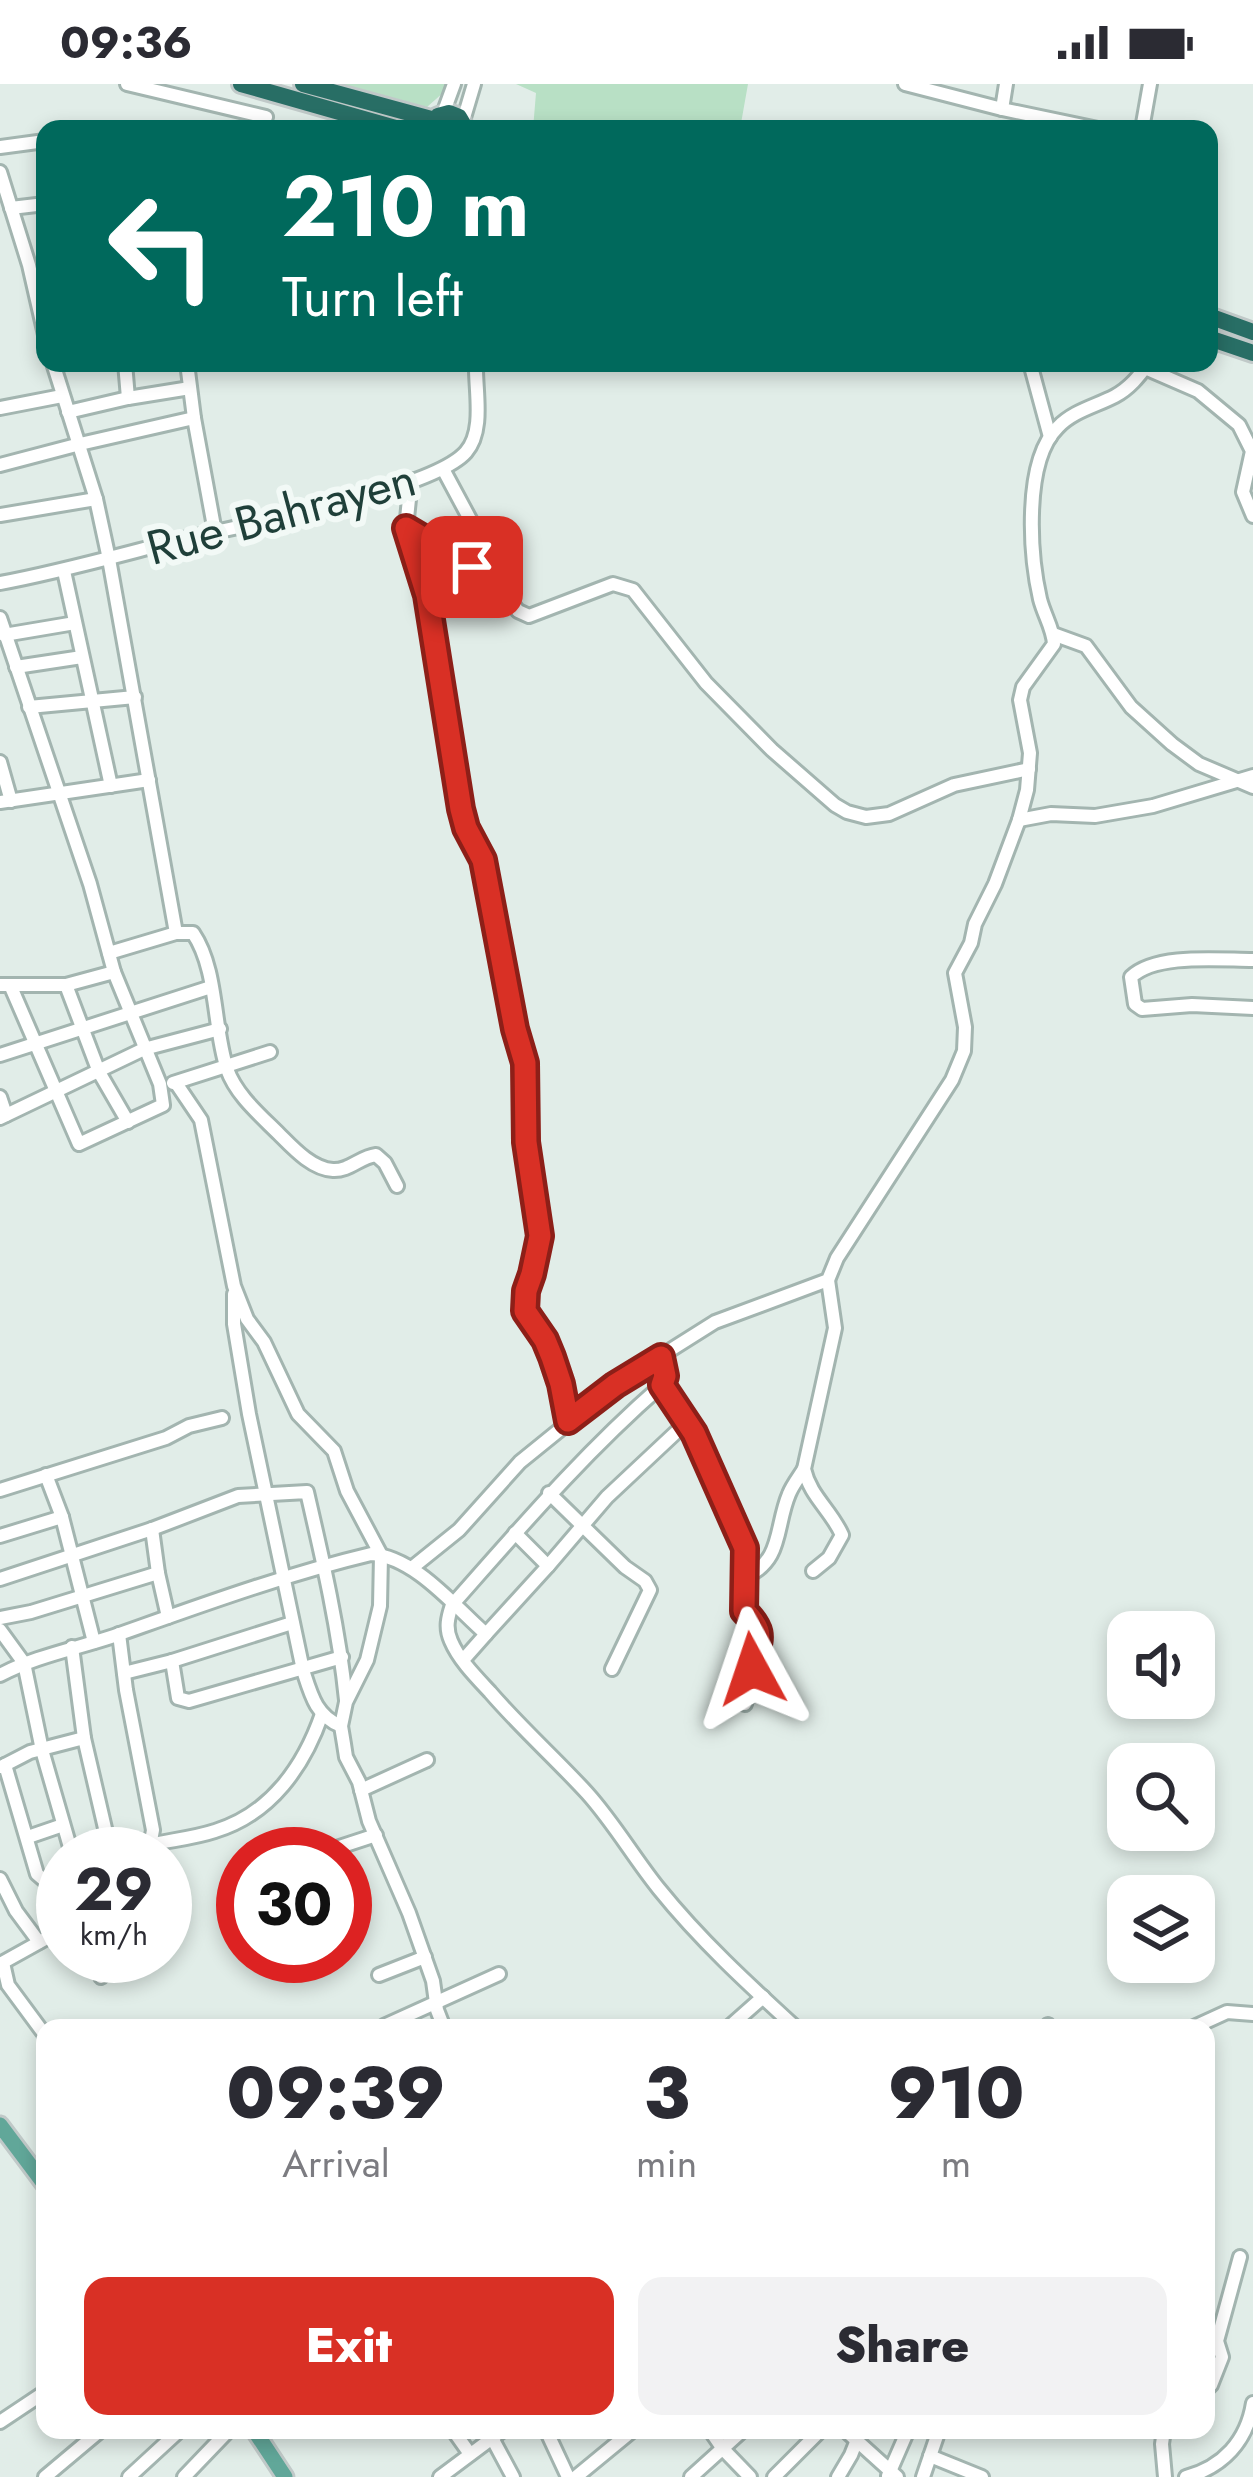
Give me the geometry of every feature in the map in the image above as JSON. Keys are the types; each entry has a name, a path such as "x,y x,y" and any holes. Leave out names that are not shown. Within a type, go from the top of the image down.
{"highway":[{"path":"241,84 368,120"},
{"path":"303,84 432,120"},
{"path":"1218,319 1253,332"},
{"path":"1218,341 1253,353"}],"main road":[{"path":"0,2126 36,2173"},
{"path":"260,2439 285,2477"}],"street":[{"path":"128,84 254,120"},
{"path":"436,120 454,84"},
{"path":"470,120 474,84"},
{"path":"905,84 1055,120"},
{"path":"1002,109 1006,84"},
{"path":"1144,120 1150,84"},
{"path":"265,120 273,92"},
{"path":"0,147 36,141"},
{"path":"0,172 36,295"},
{"path":"11,208 36,205"},
{"path":"29,265 36,264"},
{"path":"55,372 80,443 110,559 176,933"},
{"path":"126,372 128,398"},
{"path":"188,372 215,532"},
{"name":"Rue Bahrayen","path":"0,583 381,491 443,470 464,455 475,439 476,372"},
{"path":"1032,372 1049,437"},
{"path":"745,1576 764,1566 774,1548 788,1495 804,1469 835,1328 828,1280 837,1258 960,1063 965,1027 955,974 1019,820 1029,769 1029,739 1020,700 1023,688 1054,644 1040,599 1032,504 1040,453 1059,425 1118,394 1141,372"},
{"path":"1159,372 1198,391 1240,425 1252,451 1243,492 1253,516"},
{"path":"68,412 190,388"},
{"path":"0,408 62,396"},
{"path":"0,465 194,418"},
{"path":"443,470 472,524 491,576 518,611 530,616 613,584 633,590 706,683 772,750 847,812 866,817 889,814 954,785 1029,769"},
{"path":"411,481 406,528 427,595 461,809 483,860 525,1063 526,1142 540,1236 525,1311 552,1357 568,1421"},
{"path":"0,515 96,499"},
{"path":"406,528 491,576"},
{"path":"64,571 111,786"},
{"path":"0,618 90,884 129,1014 160,1084 164,1105 80,1144 6,986 66,985 115,971"},
{"path":"4,634 75,623"},
{"path":"1053,634 1086,646 1132,707 1172,744 1199,764 1253,787"},
{"path":"16,667 82,657"},
{"path":"29,707 135,697"},
{"path":"0,762 6,802 149,780"},
{"path":"1019,820 1153,806 1253,776"},
{"path":"109,953 176,933 189,931 197,936 226,1066 250,1106 315,1164 337,1171 364,1156 376,1155 397,1186"},
{"path":"1253,960 1177,962 1146,967 1131,977 1135,1004 1142,1009 1253,1008"},
{"path":"66,985 100,1072 128,1122"},
{"path":"0,1055 211,987"},
{"path":"0,1097 3,1116 144,1049 220,1028"},
{"path":"160,1084 270,1052"},
{"path":"176,1083 201,1120 234,1286 247,1319 264,1342 298,1414 334,1451 346,1491 381,1555 380,1606 367,1660 346,1702 341,1726 346,1756 433,1981 441,2019"},
{"path":"413,1567 443,1545 520,1462 615,1385 716,1322 828,1280"},
{"path":"234,1286 238,1357 303,1670 315,1705 326,1720 341,1726"},
{"path":"661,1357 662,1385 549,1493 452,1605 448,1629 463,1660 513,1720 602,1809 670,1902 786,2019"},
{"path":"662,1385 701,1447 745,1548 744,1611 759,1633 745,1705"},
{"path":"0,1490 222,1418"},
{"path":"463,1660 607,1497 687,1422"},
{"path":"804,1469 807,1484 842,1535 829,1558 813,1571"},
{"path":"46,1475 62,1516 94,1642"},
{"path":"0,1580 238,1496 307,1492 342,1657 346,1702"},
{"path":"549,1493 650,1590 612,1669"},
{"path":"0,1536 62,1516"},
{"path":"152,1528 168,1617"},
{"path":"514,1533 548,1566"},
{"path":"0,1675 23,1663 281,1579 371,1555 413,1567 486,1634"},
{"path":"0,1618 158,1574"},
{"path":"124,1673 292,1623"},
{"path":"0,1630 23,1663 63,1825 28,1837"},
{"path":"119,1634 152,1827"},
{"path":"72,1647 84,1738 105,1827"},
{"path":"172,1661 178,1698 189,1701 342,1657"},
{"path":"192,1836 218,1831 248,1816 275,1794 311,1746 322,1714"},
{"path":"36,1865 3,1766 84,1738"},
{"path":"361,1790 427,1760"},
{"path":"372,1836 376,1835"},
{"path":"0,1879 36,1938"},
{"path":"36,1944 1,1964 8,1985 36,2023"},
{"path":"379,1976 424,1957"},
{"path":"398,2019 499,1974"},
{"path":"738,2019 763,1997"},
{"path":"1212,2019 1227,2012 1253,2014"},
{"path":"1215,2374 1222,2356 1217,2341 1240,2257"},
{"path":"0,2422 36,2398"},
{"path":"1186,2477 1206,2470 1235,2449 1253,2403"},
{"path":"45,2477 90,2439"},
{"path":"129,2477 170,2439"},
{"path":"184,2477 220,2439"},
{"path":"459,2439 470,2454"},
{"path":"440,2477 491,2439"},
{"path":"500,2439 513,2477"},
{"path":"551,2439 572,2477 621,2439"},
{"path":"716,2439 750,2477"},
{"path":"691,2477 734,2439"},
{"path":"782,2474 813,2439"},
{"path":"838,2477 857,2439"},
{"path":"862,2439 892,2475"},
{"path":"892,2475 905,2439"},
{"path":"922,2477 935,2439"},
{"path":"1163,2439 1166,2477"},
{"path":"930,2456 982,2477"}],"green space":[{"path":"342,84 453,84 427,107"},
{"path":"516,84 748,84 742,120 534,120 536,93"}],"route":[{"path":"472,567 406,528 427,595 461,809 483,860 525,1063 526,1142 540,1236 525,1311 552,1357 568,1421 661,1357 662,1385 694,1433 745,1548 744,1611 759,1633 752,1669"}]}
